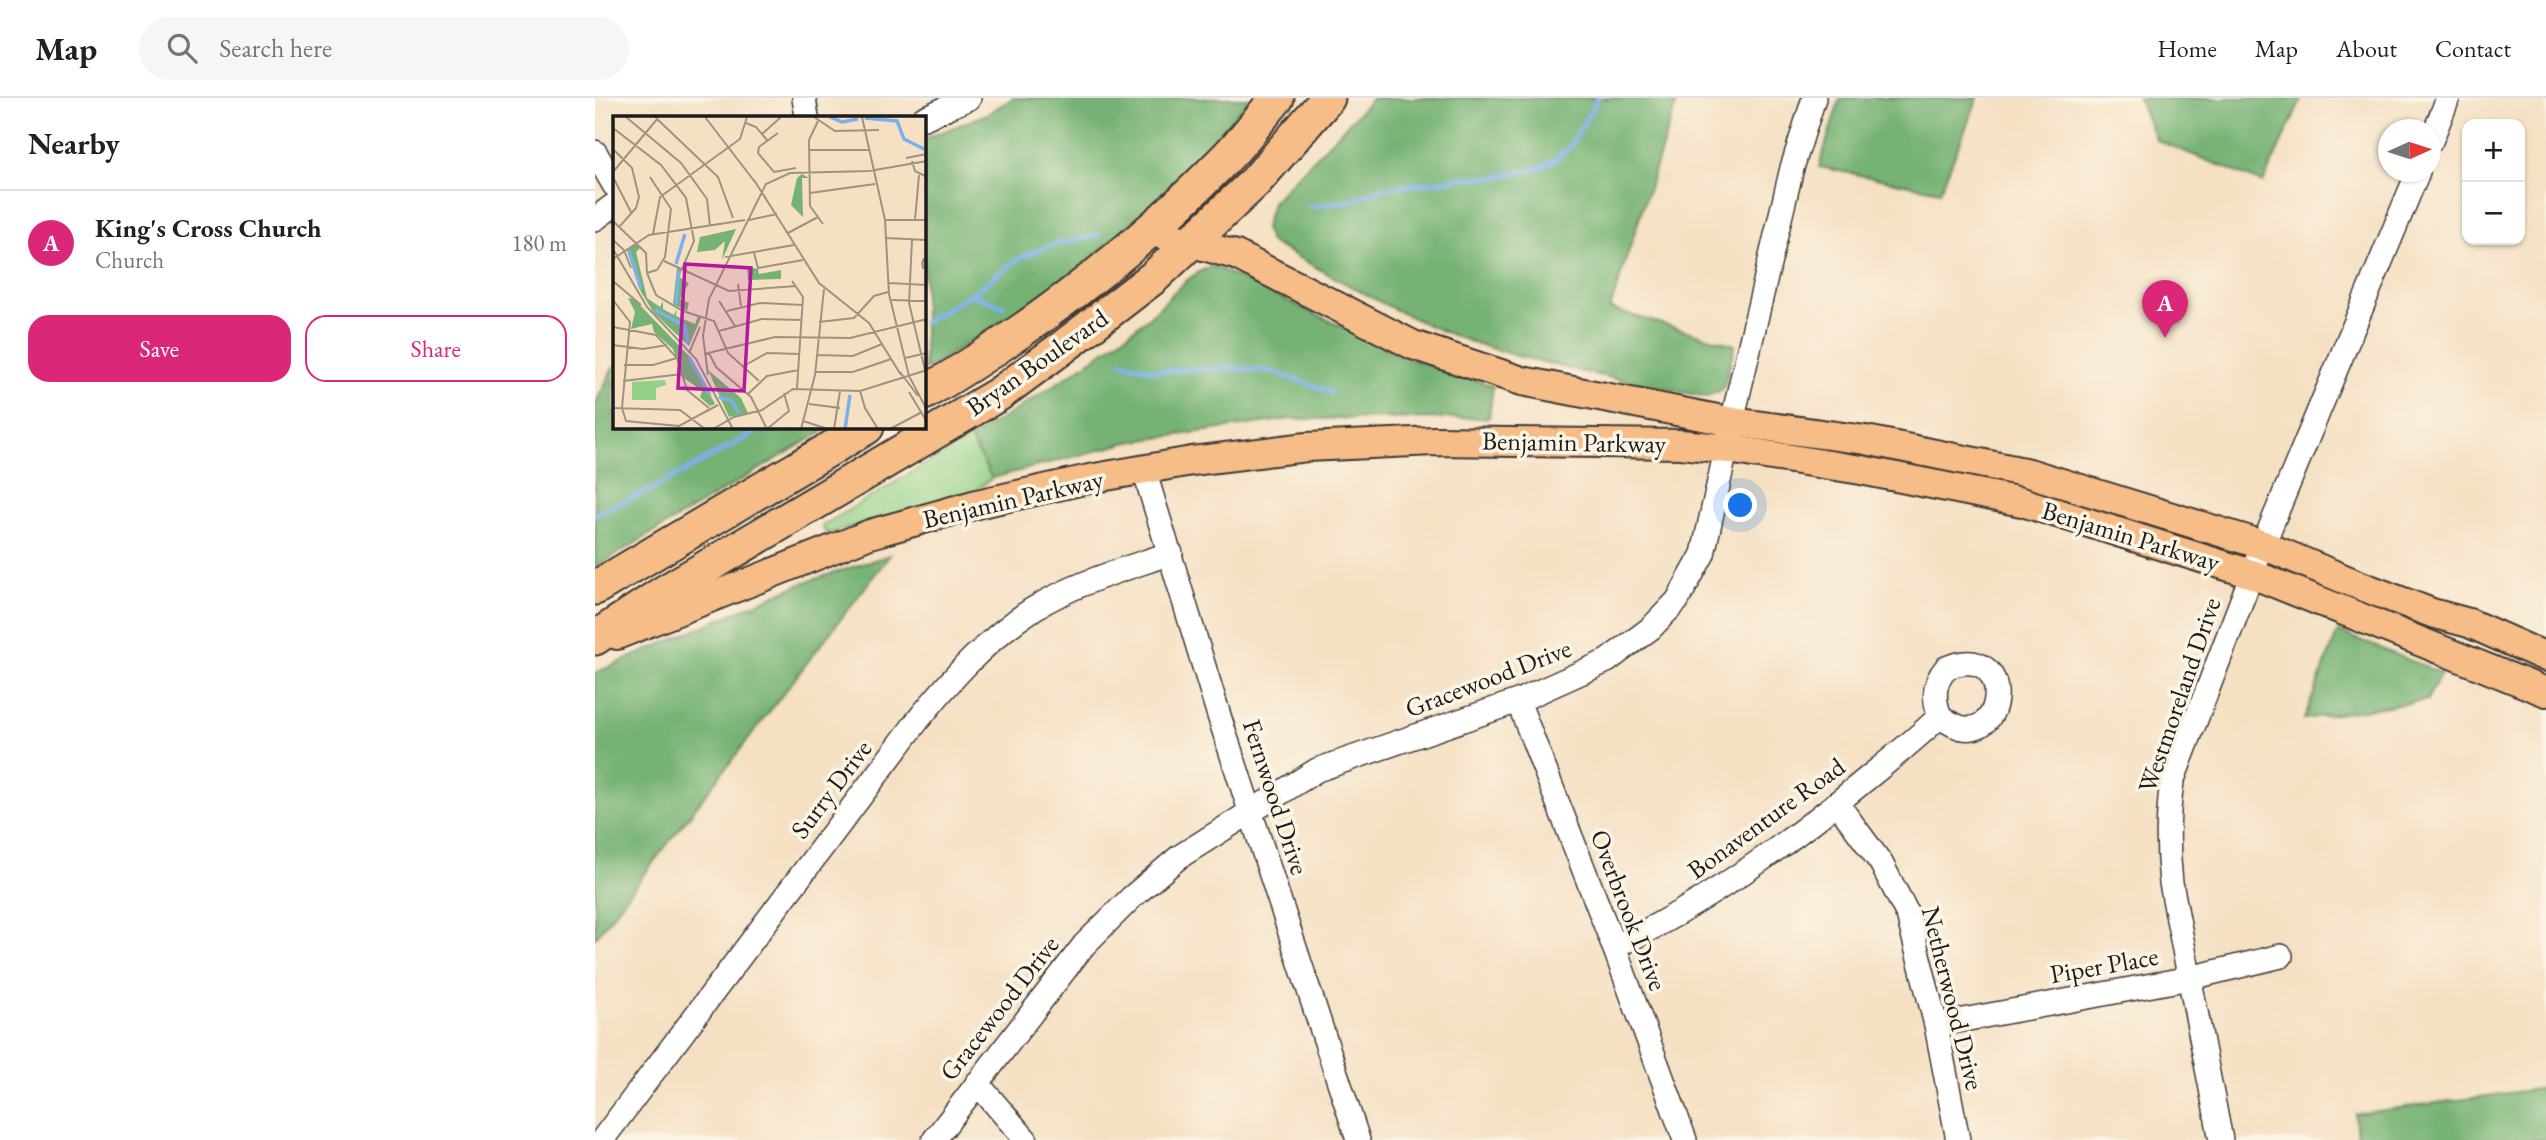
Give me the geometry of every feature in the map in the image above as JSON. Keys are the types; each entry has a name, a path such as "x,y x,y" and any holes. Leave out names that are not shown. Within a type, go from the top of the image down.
{"highway":[{"path":"926,392 997,347 1149,231 1226,157 1277,98"},
{"name":"Bryan Boulevard","path":"595,638 663,593 999,394 1154,277 1255,182 1328,98"},
{"path":"595,588 864,429"}],"main road":[{"name":"Benjamin Parkway","path":"1149,231 1236,255 1425,349 1522,381 1861,470 2022,502 2252,575 2546,692"},
{"name":"Benjamin Parkway","path":"595,644 870,534 977,504 1089,479 1192,461 1307,447 1434,441 1655,443 1730,435 1866,440 2029,473 2263,545 2431,613 2469,623 2546,657"}],"street":[{"path":"804,98 807,116"},
{"path":"926,117 969,98"},
{"name":"Gracewood Drive","path":"934,1140 1084,945 1132,897 1179,857 1317,770 1518,701 1607,661 1651,628 1677,601 1703,554 1792,168 1814,98"},
{"path":"2440,119 2448,98"},
{"path":"595,152 613,184"},
{"name":"Westmoreland Drive","path":"2221,1140 2171,883 2166,842 2172,782 2263,545 2414,182"},
{"path":"595,219 613,206"},
{"name":"Fernwood Drive","path":"1144,470 1220,719 1358,1140"},
{"name":"Surry Drive","path":"602,1140 909,731 954,676 991,640 1034,609 1090,581 1171,552"},
{"name":"Overbrook Drive","path":"1518,701 1614,947 1685,1140"},
{"name":"Bonaventure Road","path":"1614,947 1650,930 1724,887 1837,803 1940,716"},
{"name":"Netherwood Drive","path":"1837,803 1881,863 1908,915 1936,1025 1958,1140"},
{"name":"Piper Place","path":"1936,1025 2190,978 2281,956"},
{"path":"977,1083 1026,1140"}],"green space":[{"path":"1013,98 1250,98 1169,187 1103,248 1023,308 926,369 926,138 987,114"},
{"path":"1373,98 1678,98 1610,309 1735,345 1723,389 1706,397 1615,379 1495,350 1441,330 1391,307 1270,242 1265,228 1272,202"},
{"path":"1840,98 1978,98 1940,191 1819,167"},
{"path":"2138,98 2302,98 2263,183 2156,140"},
{"path":"1213,266 1409,358 1493,386 1489,418 1290,419 1129,442 992,478 970,438 1101,353 1152,315 1193,276"},
{"path":"613,368 613,429 827,429 595,567 595,405"},
{"path":"970,438 992,478 972,493 827,534 822,526"},
{"path":"890,555 595,938 595,673 803,583"},
{"path":"2338,631 2441,673 2427,700 2304,719"},
{"path":"2546,1088 2546,1140 2357,1140 2355,1114"}],"waterway":[{"path":"1310,207 1351,200 1382,189 1465,178 1497,177 1539,168 1555,160 1571,145 1598,98"},
{"path":"926,321 971,294 1021,257 1053,245 1099,235"},
{"path":"971,294 1004,307"},
{"path":"1122,362 1155,371 1229,368 1270,371 1331,392"},
{"path":"595,514 653,489 761,429"}],"place":[{"name":"King's Cross Church","path":"2165,338"}]}
